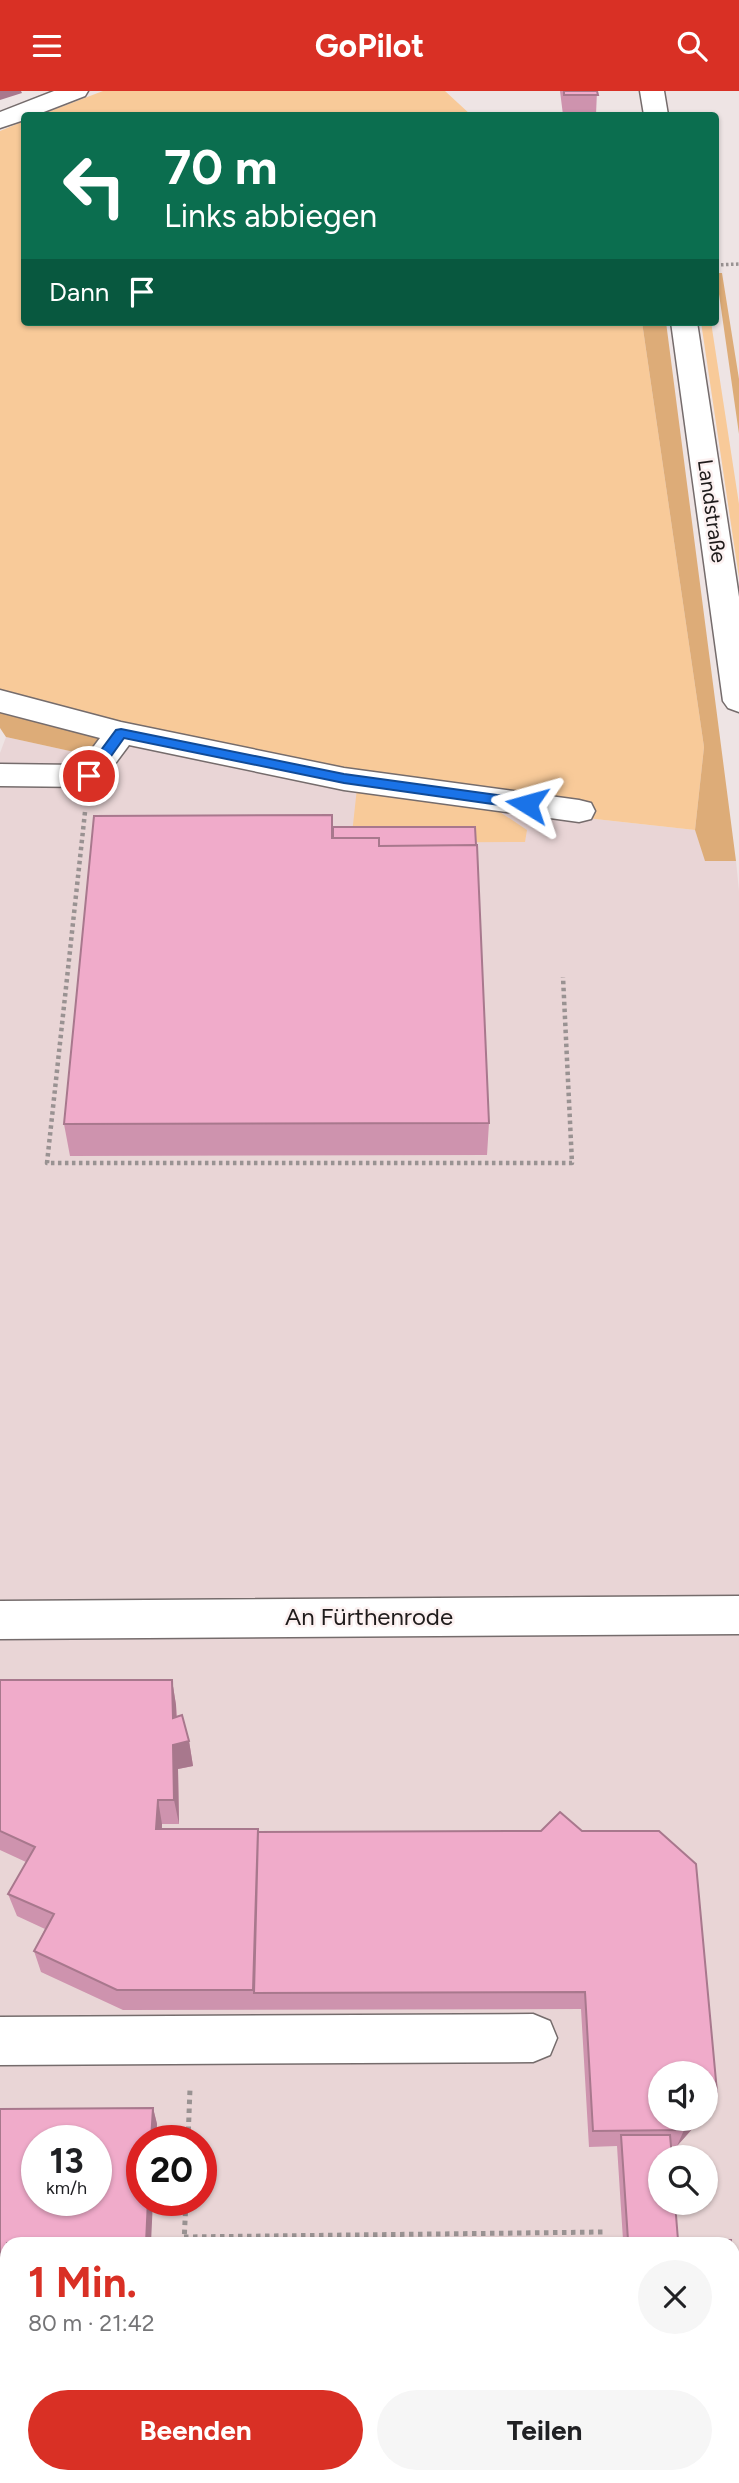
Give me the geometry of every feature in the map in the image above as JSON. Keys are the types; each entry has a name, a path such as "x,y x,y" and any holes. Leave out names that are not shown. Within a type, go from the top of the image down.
{"street":[{"path":"23,112 76,91"},
{"path":"652,91 656,112"},
{"path":"0,121 21,113"},
{"name":"Landstraße","path":"685,326 739,701"},
{"path":"0,701 121,733 344,779 579,811"},
{"path":"0,775 89,776 121,733"},
{"name":"An Fürthenrode","path":"0,1620 739,1615"},
{"path":"0,2041 533,2038"}],"path":[{"path":"719,265 739,264"},
{"path":"89,776 47,1163 572,1163 563,977"},
{"path":"184,2237 185,2216"},
{"path":"341,2237 603,2232"}],"shaded area":[{"path":"103,91 445,91 468,112 48,112"},
{"path":"21,122 21,326 643,326 704,747 695,830 586,818 336,771 177,738 0,691 0,131"},
{"path":"719,273 722,273 739,379 739,434 719,294"},
{"path":"643,326 667,326 736,861 705,861 695,830 704,747"},
{"path":"702,326 712,326 739,504 739,578"},
{"path":"0,710 48,720 102,739 88,755 6,737 0,728"},
{"path":"6,737 88,755 102,739 586,818 695,830 706,861 736,861 739,891 739,2237 0,2237 0,753"},
{"path":"357,788 491,806 527,830 525,842 351,843"}],"building":[{"path":"564,91 597,91 598,95 564,95"},
{"path":"332,815 332,838 379,838 379,846 477,845 489,1123 64,1124 94,816"},
{"path":"333,827 475,827 476,845 379,846 379,838 333,838"},
{"path":"0,1680 172,1680 173,1718 182,1715 189,1741 173,1745 174,1800 158,1800 156,1829 258,1829 253,1990 117,1990 34,1951 54,1914 8,1894 35,1847 0,1831"},
{"path":"560,1812 582,1831 659,1831 696,1864 714,2061 648,2061 648,2130 593,2131 585,1992 254,1993 258,1832 541,1831"},
{"path":"153,2108 152,2125 126,2125 126,2216 147,2216 146,2237 0,2237 0,2109"},
{"path":"621,2135 670,2135 671,2145 648,2145 648,2215 676,2215 678,2237 628,2237"}],"route":[{"path":"89,776 121,733 344,779 527,804"}]}
